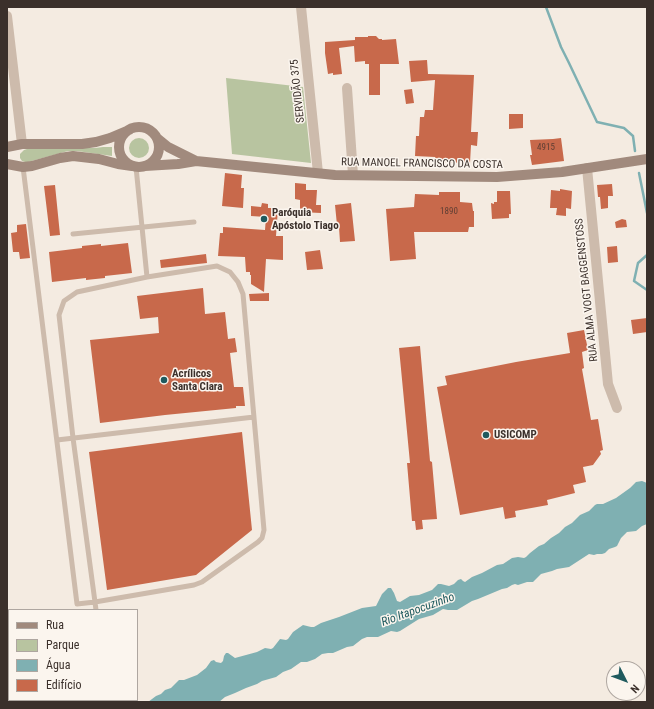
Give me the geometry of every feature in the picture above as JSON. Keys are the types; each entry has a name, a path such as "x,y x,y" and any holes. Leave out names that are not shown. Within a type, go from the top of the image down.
{"main road":[{"path":"9,165 9,151 14,146 82,144 96,142 134,128 147,129 157,138 159,152 151,163 138,167 127,163 123,159 119,147 122,137 129,130"},
{"name":"RUA MANOEL FRANCISCO DA COSTA","path":"157,138 168,147 196,161"},
{"name":"RUA MANOEL FRANCISCO DA COSTA","path":"9,165 23,168 73,156 99,159 138,167 196,161 353,175 497,177 548,173 647,160"}],"street":[{"name":"SERVIDÃO 375","path":"301,7 318,173"},
{"path":"7,16 14,146"},
{"path":"347,88 353,175"},
{"name":"RUA ALMA VOGT BAGGENSTOSS","path":"587,168 608,384 617,408"}],"lane":[{"path":"138,167 147,277"},
{"path":"23,168 77,604 95,602 194,585 202,582 262,538 264,530 243,294 238,282 230,272 217,266 147,277 77,292 64,301 59,316 73,438 95,602 96,609"},
{"path":"73,234 194,222"},
{"path":"56,440 254,417"}],"green space":[{"path":"226,78 303,87 311,163 232,154"},
{"path":"135,138 143,138 149,144 149,152 143,158 135,158 129,152 129,144"},
{"path":"112,147 112,156 68,151 28,162 22,161 20,158 20,154 27,149"}],"water":[{"name":"Rio Itapocuzinho","path":"642,481 647,483 647,524 636,531 627,532 621,538 617,546 609,549 605,553 594,555 589,554 569,567 541,574 533,582 512,585 472,601 457,610 443,609 433,615 419,619 400,631 391,631 378,637 367,637 353,646 333,653 322,654 307,662 301,662 276,677 262,681 225,697 219,702 148,702 165,690 171,688 179,680 184,680 197,675 206,668 211,661 214,660 221,663 226,653 235,658 257,652 265,648 271,649 280,639 288,639 293,632 303,625 314,627 362,608 376,606 382,594 388,588 391,588 397,601 400,602 410,596 419,595 432,590 438,584 449,586 461,579 465,582 472,577 497,565 503,564 512,558 524,558 559,533 580,515 589,511 595,505 603,504 616,498 636,482"}],"building":[{"path":"376,36 382,40 396,39 399,64 380,64 380,95 369,95 369,64 365,64 365,61 355,62 354,46 339,48 342,74 328,74 325,42 355,40 355,37"},
{"path":"427,60 428,74 474,75 471,132 478,132 477,146 471,145 470,163 435,162 435,157 415,156 416,136 419,136 420,117 424,117 425,110 433,110 435,80 411,82 409,61"},
{"path":"412,89 414,103 406,104 404,90"},
{"path":"509,114 523,114 523,128 509,129"},
{"path":"561,138 564,161 532,165 530,140"},
{"path":"225,173 242,175 241,188 244,188 243,208 222,206"},
{"path":"295,183 306,184 306,190 317,190 316,205 321,205 321,213 300,212 300,200 295,199"},
{"path":"612,184 613,196 608,196 608,208 601,209 597,185"},
{"path":"55,185 60,235 50,236 44,186"},
{"path":"560,189 572,191 571,209 566,208 566,216 556,215 557,208 550,208 551,190 560,191"},
{"path":"497,191 510,191 511,214 509,214 509,218 492,219 491,203 494,204 494,202 497,202"},
{"path":"439,192 460,192 460,202 472,203 474,211 474,227 469,227 468,232 414,232 416,259 390,261 386,209 414,207 415,194 439,195"},
{"path":"262,203 268,204 268,208 278,208 276,236 283,236 283,260 266,259 264,292 251,284 250,272 246,272 245,257 218,256 220,233 223,233 223,227 265,230 266,217 251,216 251,206 261,207"},
{"path":"351,203 355,241 340,242 335,205"},
{"path":"622,219 626,220 627,227 616,228 615,222"},
{"path":"26,224 30,258 20,259 19,252 13,252 11,233 17,232 17,225"},
{"path":"128,243 132,273 105,276 105,278 86,280 86,278 52,282 49,252 82,248 82,246 101,244 101,246"},
{"path":"617,246 618,262 608,263 607,247"},
{"path":"320,250 323,269 307,270 305,252"},
{"path":"206,254 207,263 161,268 160,260"},
{"name":"Acrílicos Santa Clara","path":"203,288 205,314 225,312 228,339 235,338 237,352 230,353 234,387 243,387 245,406 100,423 90,340 159,333 158,317 140,319 137,296"},
{"path":"269,293 269,301 250,301 249,294"},
{"path":"647,318 647,332 633,334 631,320"},
{"name":"USICOMP","path":"584,330 588,350 582,352 584,368 582,369 591,420 598,419 603,450 600,451 601,454 593,465 583,467 586,482 573,485 575,493 547,500 548,505 515,511 516,517 505,519 503,507 460,515 437,387 447,385 445,376 570,353 567,333"},
{"path":"420,346 430,461 432,462 437,519 422,520 423,529 416,530 415,521 412,521 407,463 410,463 399,348"},
{"path":"242,432 252,530 196,575 107,590 89,452"}],"waterway":[{"path":"546,7 561,47 597,122 624,128 633,136 635,151"},
{"path":"639,173 647,213"},
{"path":"647,255 638,263 634,281 647,290"}],"place":[{"name":"Paróquia Apóstolo Tiago","path":"264,219"},
{"name":"Acrílicos Santa Clara","path":"164,380"},
{"name":"USICOMP","path":"486,435"}]}
